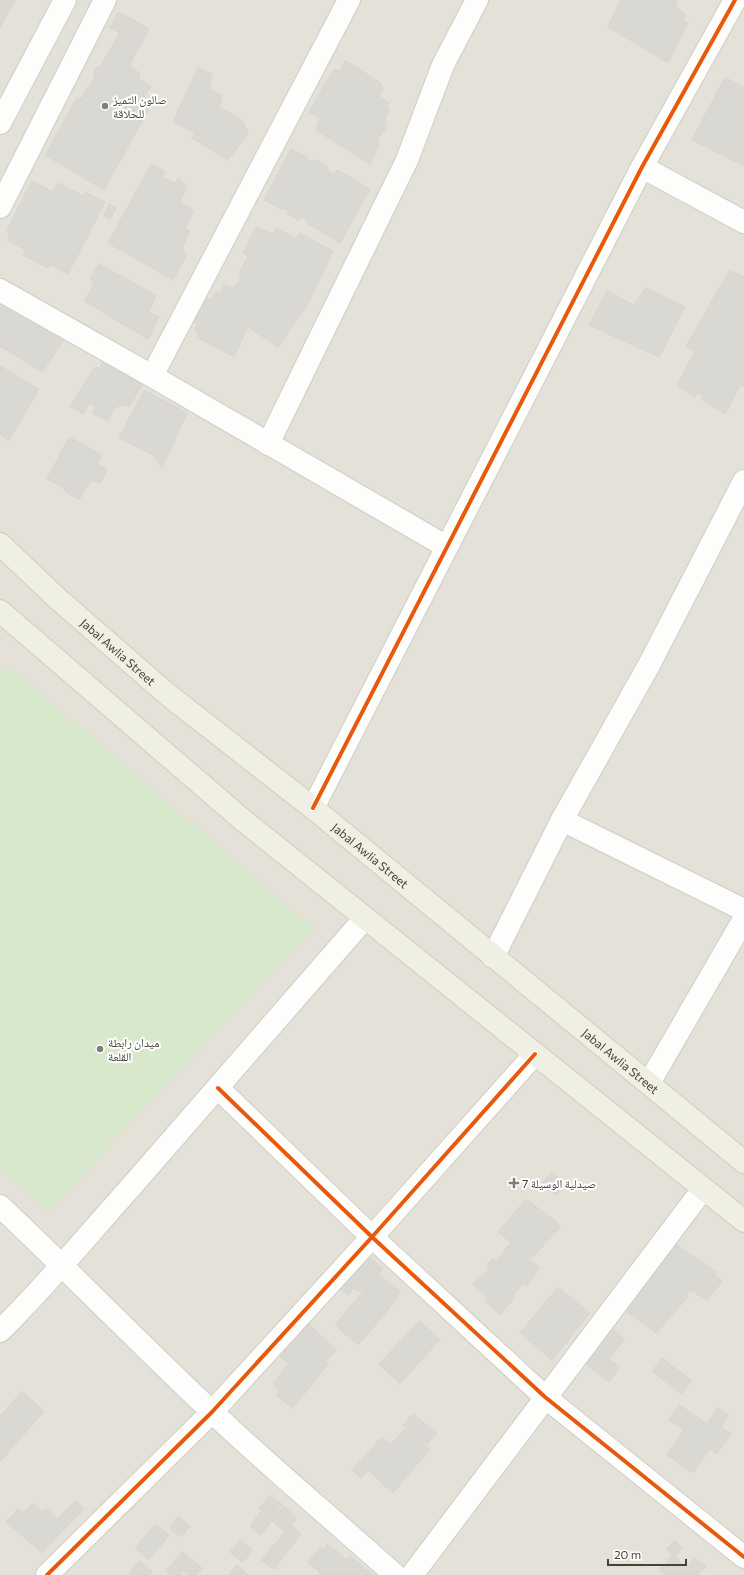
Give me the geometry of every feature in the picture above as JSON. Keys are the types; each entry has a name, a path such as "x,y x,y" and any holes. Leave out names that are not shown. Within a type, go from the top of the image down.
{"main road":[{"name":"Jabal Awlia Street","path":"0,544 58,599 167,694 313,808 744,1162"},
{"path":"0,611 244,821 744,1222"}],"street":[{"path":"0,123 65,0"},
{"path":"0,207 105,0"},
{"path":"152,376 349,0"},
{"path":"268,444 407,160 443,65 477,0"},
{"path":"313,808 642,167 735,0"},
{"path":"642,167 744,222"},
{"path":"0,290 152,376 447,547"},
{"path":"493,957 562,820 649,665 744,481"},
{"path":"562,820 744,910"},
{"path":"0,1331 62,1265 365,918"},
{"path":"649,1083 744,919"},
{"path":"47,1575 212,1412 372,1237 534,1054"},
{"path":"218,1088 372,1237 545,1397 744,1557"},
{"path":"412,1575 702,1189"},
{"path":"0,1206 62,1265 134,1338 212,1412 395,1575"}],"shaded area":[{"path":"0,0 744,0 744,1575 0,1575"}],"green space":[{"name":"ميدان رابطة القلعة","path":"9,666 313,928 48,1211 0,1169 0,676"}],"building":[{"path":"0,0 15,0 0,28"},
{"path":"621,0 678,0 675,6 685,14 683,21 688,23 668,63 608,27"},
{"path":"118,12 128,17 120,33 110,28"},
{"path":"128,17 149,29 133,58 112,46"},
{"path":"112,46 133,58 130,67 140,73 138,78 151,86 141,102 150,107 136,132 80,100 95,77 94,72 97,67 100,67"},
{"path":"345,60 380,83 383,88 380,97 389,103 386,108 390,109 384,121 387,124 378,139 379,146 370,164 316,130 320,118 309,112 334,69 340,72"},
{"path":"198,68 212,74 209,88 222,96 219,107 243,121 248,133 228,160 192,138 195,133 173,122"},
{"path":"725,77 744,88 744,166 692,140"},
{"path":"77,98 136,132 104,190 45,155"},
{"path":"291,149 307,157 308,160 313,162 315,159 334,174 337,170 370,189 340,243 307,223 307,220 303,217 299,220 288,214 287,209 279,208 264,200"},
{"path":"151,164 164,171 163,178 175,183 178,179 187,186 180,202 191,208 193,212 185,228 189,231 182,250 186,256 173,280 108,243"},
{"path":"32,181 53,192 58,183 83,196 85,192 105,202 68,274 50,265 48,268 23,255 26,250 7,240 10,234 7,230"},
{"path":"109,204 116,208 110,220 103,216"},
{"path":"256,227 272,234 276,228 296,239 300,233 333,251 307,306 278,347 248,327 234,357 197,337 198,333 194,330 198,324 193,321 206,298 211,300 216,292 220,294 224,285 234,288 242,277 239,273 248,256 243,253"},
{"path":"99,264 156,295 149,312 159,317 148,339 84,301 94,285 90,279"},
{"path":"730,270 744,277 744,386 741,384 725,414 701,399 704,396 697,393 695,398 677,385 695,352 686,346"},
{"path":"646,288 685,307 659,357 589,325 607,291 634,305"},
{"path":"0,300 18,309 16,314 65,338 42,372 0,346"},
{"path":"103,362 142,385 129,407 123,405 115,407 108,421 92,413 96,405 88,405 83,414 70,406 95,367 100,368"},
{"path":"0,366 39,389 9,441 0,434"},
{"path":"144,390 187,413 162,468 153,455 119,438"},
{"path":"69,437 102,455 97,464 107,469 100,483 91,480 79,500 65,491 66,489 47,479"},
{"path":"552,1172 566,1184 556,1195 542,1183"},
{"path":"526,1199 557,1222 560,1228 531,1258 498,1232"},
{"path":"673,1242 716,1272 714,1275 722,1281 708,1300 690,1290 687,1294 688,1297 656,1333 626,1311 635,1298 632,1296"},
{"path":"511,1243 540,1268 526,1286 524,1283 513,1295 515,1297 500,1315 485,1301 488,1298 473,1284 489,1269 486,1266 492,1259 496,1261"},
{"path":"368,1256 383,1269 363,1294 353,1288 348,1295 338,1287"},
{"path":"379,1275 401,1292 384,1315 362,1297"},
{"path":"558,1287 590,1313 552,1360 520,1333"},
{"path":"360,1295 384,1315 358,1345 335,1325"},
{"path":"305,1320 336,1350 325,1362 328,1364 293,1408 276,1395 279,1391 273,1384 288,1364 276,1352"},
{"path":"419,1321 440,1339 400,1384 379,1364"},
{"path":"612,1329 625,1339 609,1359 620,1367 609,1382 585,1364"},
{"path":"662,1358 692,1381 681,1394 652,1371"},
{"path":"22,1391 44,1411 26,1432 4,1412"},
{"path":"679,1405 707,1424 718,1408 729,1415 721,1427 731,1434 717,1454 710,1449 693,1473 667,1455 684,1430 669,1420"},
{"path":"4,1412 26,1432 0,1462 0,1416"},
{"path":"413,1414 437,1433 427,1444 403,1425"},
{"path":"405,1429 430,1449 393,1493 368,1470"},
{"path":"382,1437 391,1445 361,1478 352,1470"},
{"path":"270,1495 282,1504 270,1519 259,1509"},
{"path":"76,1500 84,1509 66,1527 58,1518"},
{"path":"33,1503 43,1512 46,1508 66,1527 42,1553 6,1522 18,1509 23,1513"},
{"path":"284,1506 297,1518 285,1532 271,1520"},
{"path":"260,1512 271,1521 261,1535 250,1526"},
{"path":"178,1516 190,1526 181,1537 170,1528"},
{"path":"155,1524 169,1535 149,1560 135,1548"},
{"path":"291,1525 301,1534 274,1569 261,1560"},
{"path":"240,1540 253,1550 243,1562 230,1552"},
{"path":"675,1540 682,1547 675,1557 686,1567 695,1558 706,1566 698,1575 666,1575 660,1570 672,1555 667,1549"},
{"path":"327,1544 346,1559 351,1556 372,1575 318,1575 320,1572 307,1562 320,1548 324,1550"},
{"path":"182,1552 202,1568 196,1575 189,1575 183,1570 179,1575 171,1575 166,1571"},
{"path":"139,1561 153,1572 150,1575 132,1575 129,1573"},
{"path":"237,1565 248,1575 228,1575"}],"cycle path":[{"path":"313,808 642,167 735,0"},
{"path":"47,1575 212,1412 372,1237 535,1054"},
{"path":"218,1088 372,1237 545,1397 744,1557"}],"place":[{"name":"صالون التميز للحلاقة","path":"105,106"},
{"name":"ميدان رابطة القلعة","path":"100,1049"},
{"name":"صيدلية الوسيلة 7","path":"514,1183"}]}
